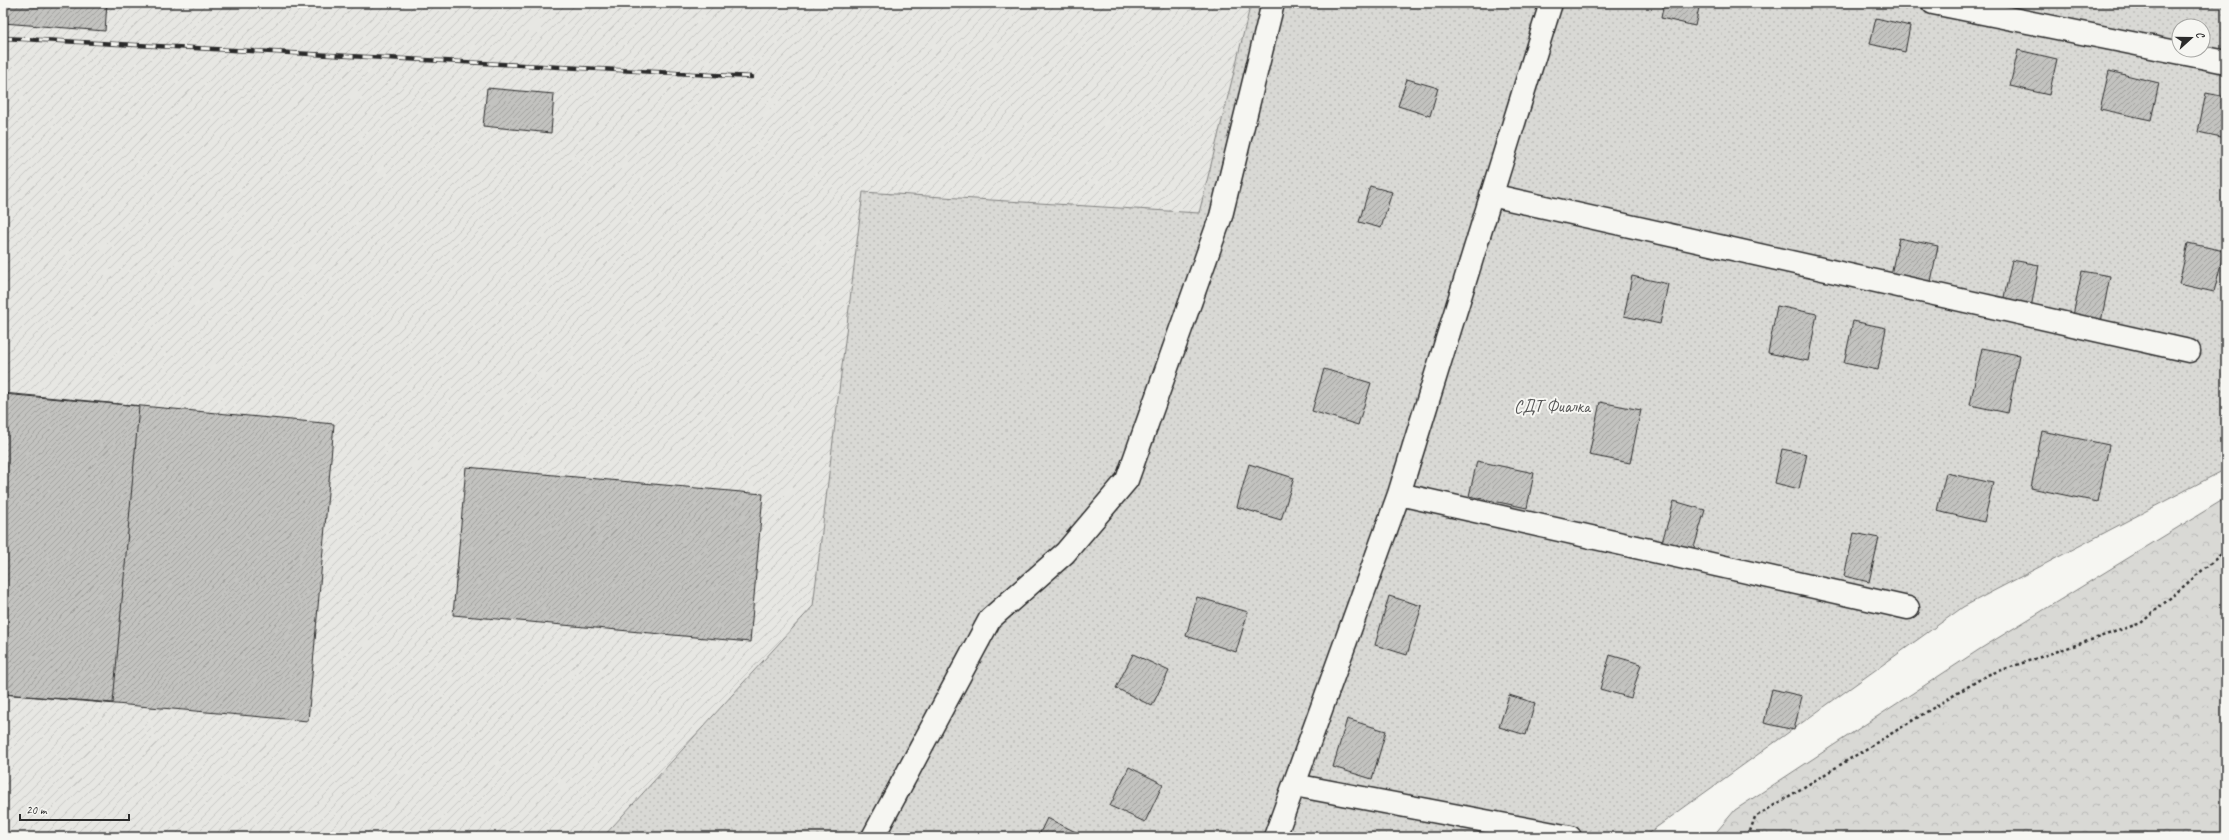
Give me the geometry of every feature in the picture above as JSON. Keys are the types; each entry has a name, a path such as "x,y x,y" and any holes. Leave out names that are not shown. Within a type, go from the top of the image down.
{"lane":[{"path":"873,837 990,619 1065,553 1127,480 1221,216 1273,3"},
{"path":"1275,837 1399,494 1551,3"},
{"path":"1933,3 2226,62"},
{"path":"1492,195 2189,351"},
{"path":"1399,494 1908,608"},
{"path":"1294,784 1570,837"}],"path":[{"path":"1748,837 1755,817 1987,675 2141,623 2226,550"}],"shaded area":[{"path":"3,3 1251,3 1199,213 863,192 813,606 603,837 3,837"}],"green space":[{"name":"СДТ Фиалка","path":"1251,3 2226,3 2226,469 1963,607 1643,837 603,837 813,606 863,192 1199,213"},
{"path":"2226,498 2226,837 1712,837 1735,810 1980,649"}],"building":[{"path":"3,3 107,3 105,31 3,23"},
{"path":"1664,3 1700,3 1695,26 1661,18"},
{"path":"1876,18 1910,26 1905,52 1870,44"},
{"path":"2018,50 2057,59 2049,95 2010,86"},
{"path":"2109,71 2159,83 2151,120 2100,109"},
{"path":"1407,79 1438,88 1430,116 1398,106"},
{"path":"487,88 554,94 551,133 483,126"},
{"path":"2206,93 2226,97 2226,138 2198,132"},
{"path":"1370,186 1392,192 1381,228 1359,222"},
{"path":"1899,238 1938,246 1930,287 1890,279"},
{"path":"2188,243 2224,251 2214,292 2179,284"},
{"path":"2012,260 2039,265 2031,308 2003,302"},
{"path":"2082,271 2110,276 2101,322 2073,316"},
{"path":"1632,276 1668,284 1660,324 1624,316"},
{"path":"1777,306 1817,314 1808,361 1768,353"},
{"path":"1853,321 1886,328 1878,370 1844,363"},
{"path":"1982,348 2019,355 2008,413 1970,405"},
{"path":"1324,369 1371,383 1358,425 1312,411"},
{"path":"3,393 334,424 308,721 3,694"},
{"path":"3,394 139,406 113,703 3,694"},
{"path":"1600,402 1641,410 1630,463 1589,455"},
{"path":"2042,431 2109,445 2098,502 2031,488"},
{"path":"1782,449 1807,454 1799,489 1775,483"},
{"path":"1477,461 1534,473 1527,508 1469,496"},
{"path":"1249,464 1294,478 1281,520 1237,507"},
{"path":"466,467 763,494 750,642 453,615"},
{"path":"1946,473 1993,483 1984,522 1937,511"},
{"path":"1674,501 1705,510 1693,551 1662,542"},
{"path":"1854,533 1879,538 1869,582 1844,576"},
{"path":"1389,596 1422,606 1407,655 1375,645"},
{"path":"1197,597 1248,612 1236,652 1186,636"},
{"path":"1133,654 1169,671 1152,706 1116,688"},
{"path":"1610,655 1641,664 1631,698 1600,689"},
{"path":"1772,689 1802,696 1794,730 1764,723"},
{"path":"1509,695 1535,703 1526,735 1499,727"},
{"path":"1347,719 1386,731 1372,779 1333,767"},
{"path":"1129,767 1163,784 1145,822 1110,806"},
{"path":"1047,818 1080,834 1078,837 1038,837"}],"railway":[{"path":"3,38 752,77"}]}
